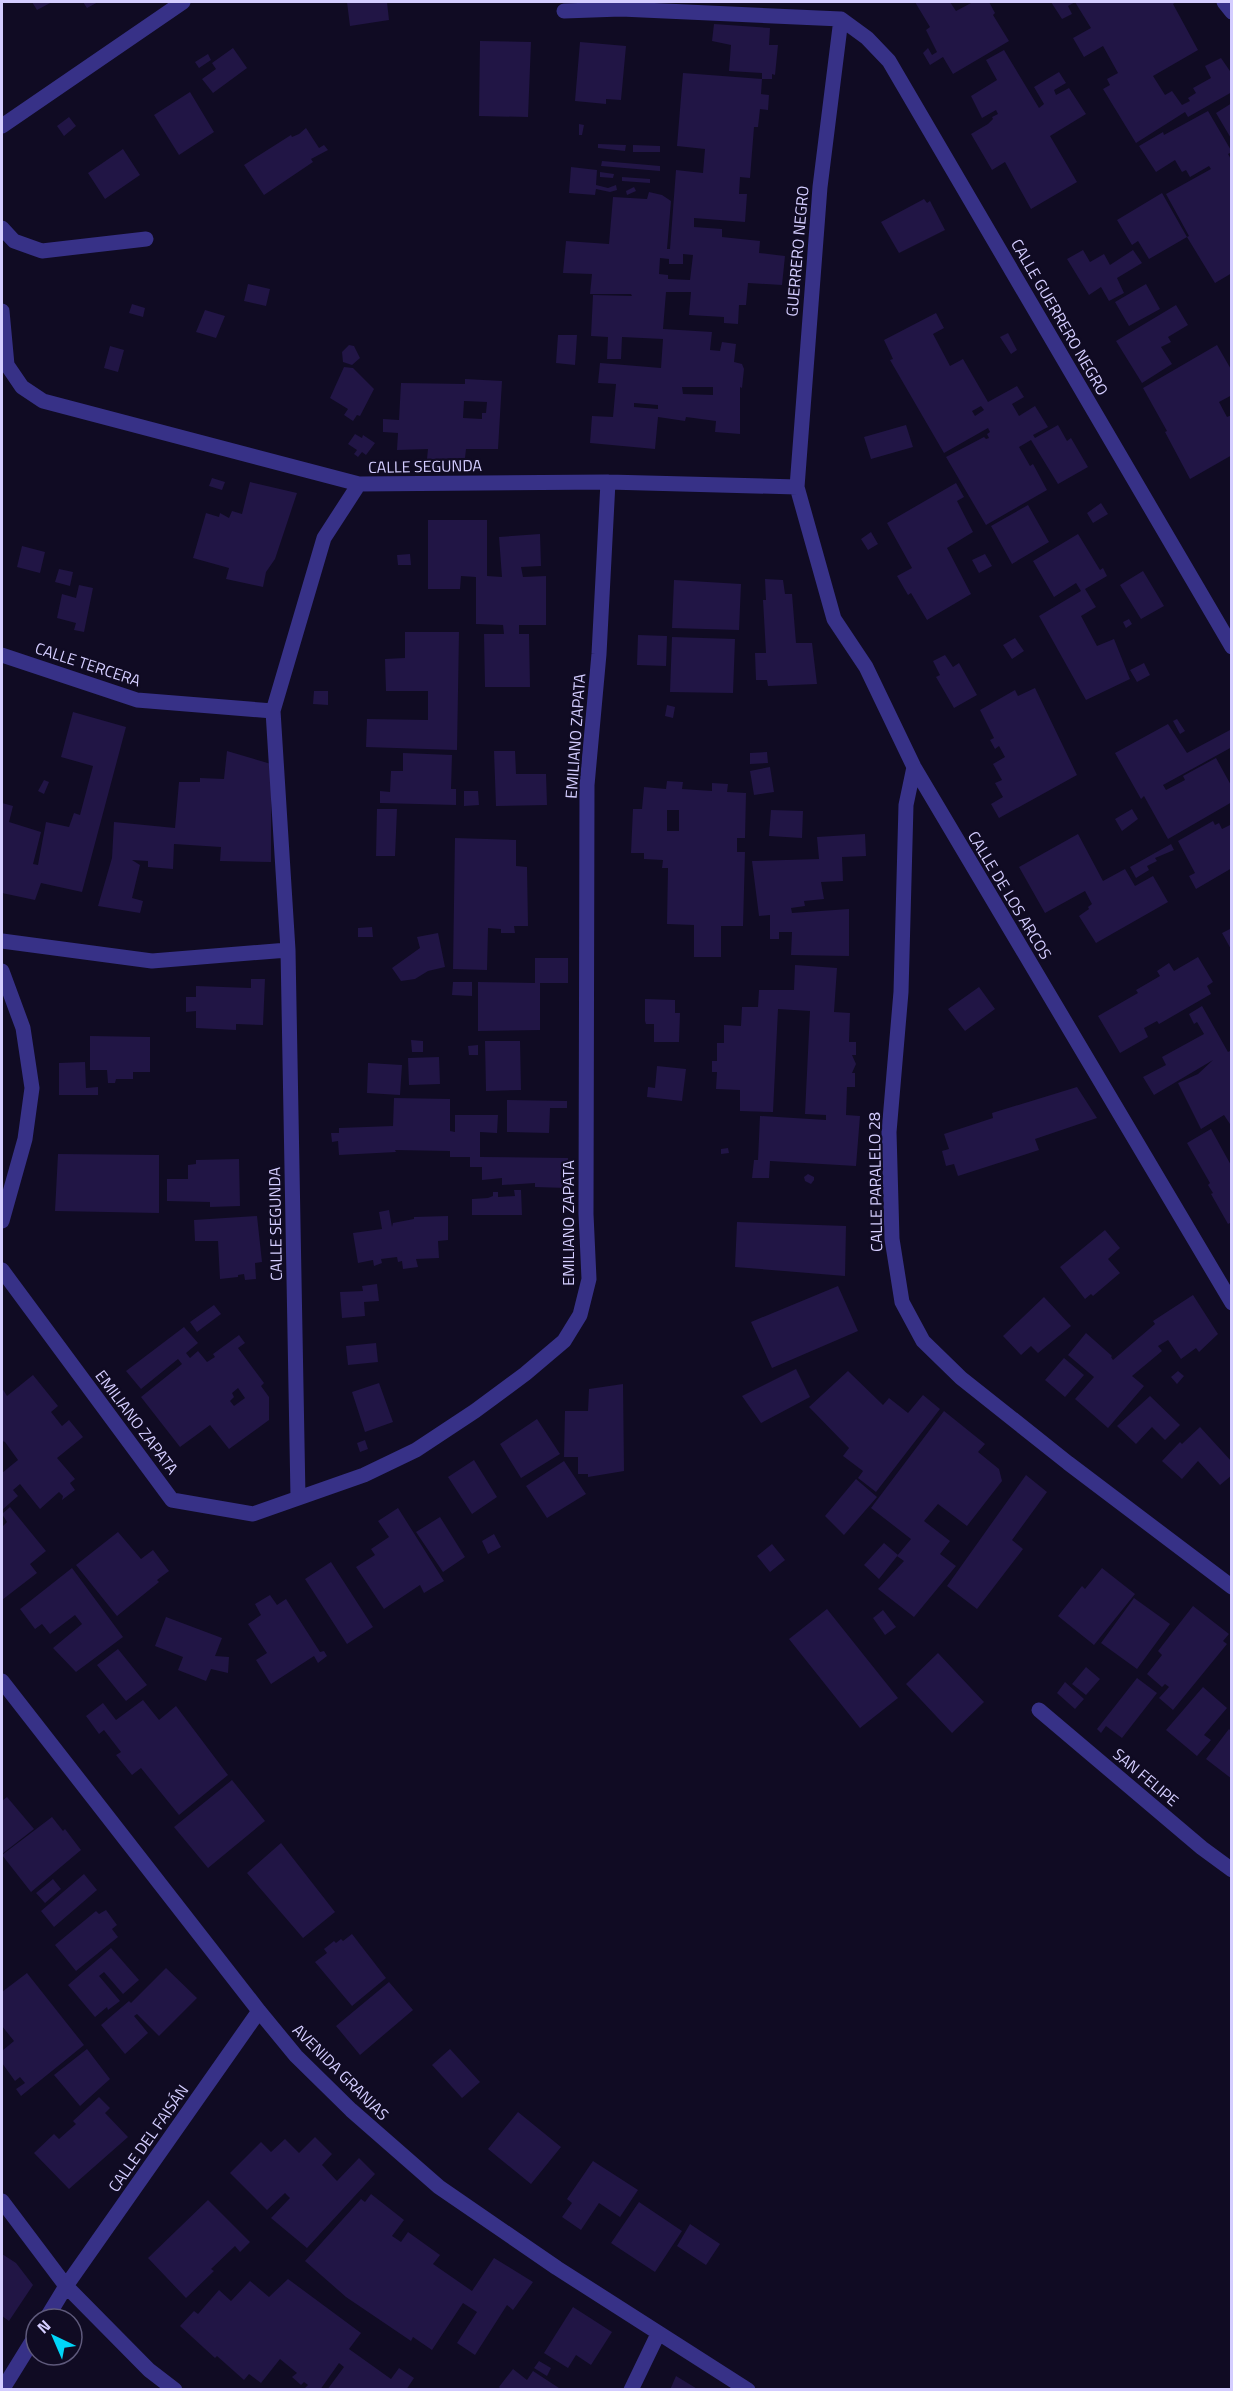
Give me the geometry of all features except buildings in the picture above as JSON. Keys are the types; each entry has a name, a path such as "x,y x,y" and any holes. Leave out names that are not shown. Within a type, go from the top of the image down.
{"street":[{"path":"2,126 183,2"},
{"path":"1224,2 1232,12"},
{"path":"564,11 643,9 841,19"},
{"name":"GUERRERO NEGRO","path":"796,487 820,187 841,19"},
{"name":"CALLE GUERRERO NEGRO","path":"841,19 867,38 889,61 1232,647"},
{"path":"2,228 14,241 42,250 146,239"},
{"path":"2,311 4,364 22,387 43,401 359,484"},
{"name":"CALLE SEGUNDA","path":"298,1497 288,950 273,711 324,538 359,484 608,482 796,487"},
{"name":"EMILIANO ZAPATA","path":"2,1270 172,1500 253,1514 364,1475 416,1450 525,1374 564,1341 580,1315 588,1279 586,1214 587,785 599,654 608,482"},
{"name":"CALLE DE LOS ARCOS","path":"796,487 834,619 866,667 914,767 1232,1303"},
{"name":"CALLE TERCERA","path":"2,655 137,700 273,711"},
{"name":"CALLE PARALELO 28","path":"914,767 906,805 901,992 889,1132 892,1239 902,1302 923,1341 961,1378 1077,1471 1232,1587"},
{"path":"2,941 152,961 288,950"},
{"path":"2,971 23,1028 32,1088 25,1139 2,1221"},
{"name":"AVENIDA GRANJAS","path":"2,1681 259,2011 296,2056 343,2103 439,2187 557,2268 748,2390"},
{"name":"SAN FELIPE","path":"1039,1710 1202,1848 1232,1870"},
{"name":"CALLE DEL FAISÁN","path":"53,2307 259,2011"},
{"path":"2,2201 66,2286 149,2370 175,2390"},
{"path":"631,2390 658,2334"},
{"path":"2,2390 24,2354"}]}
